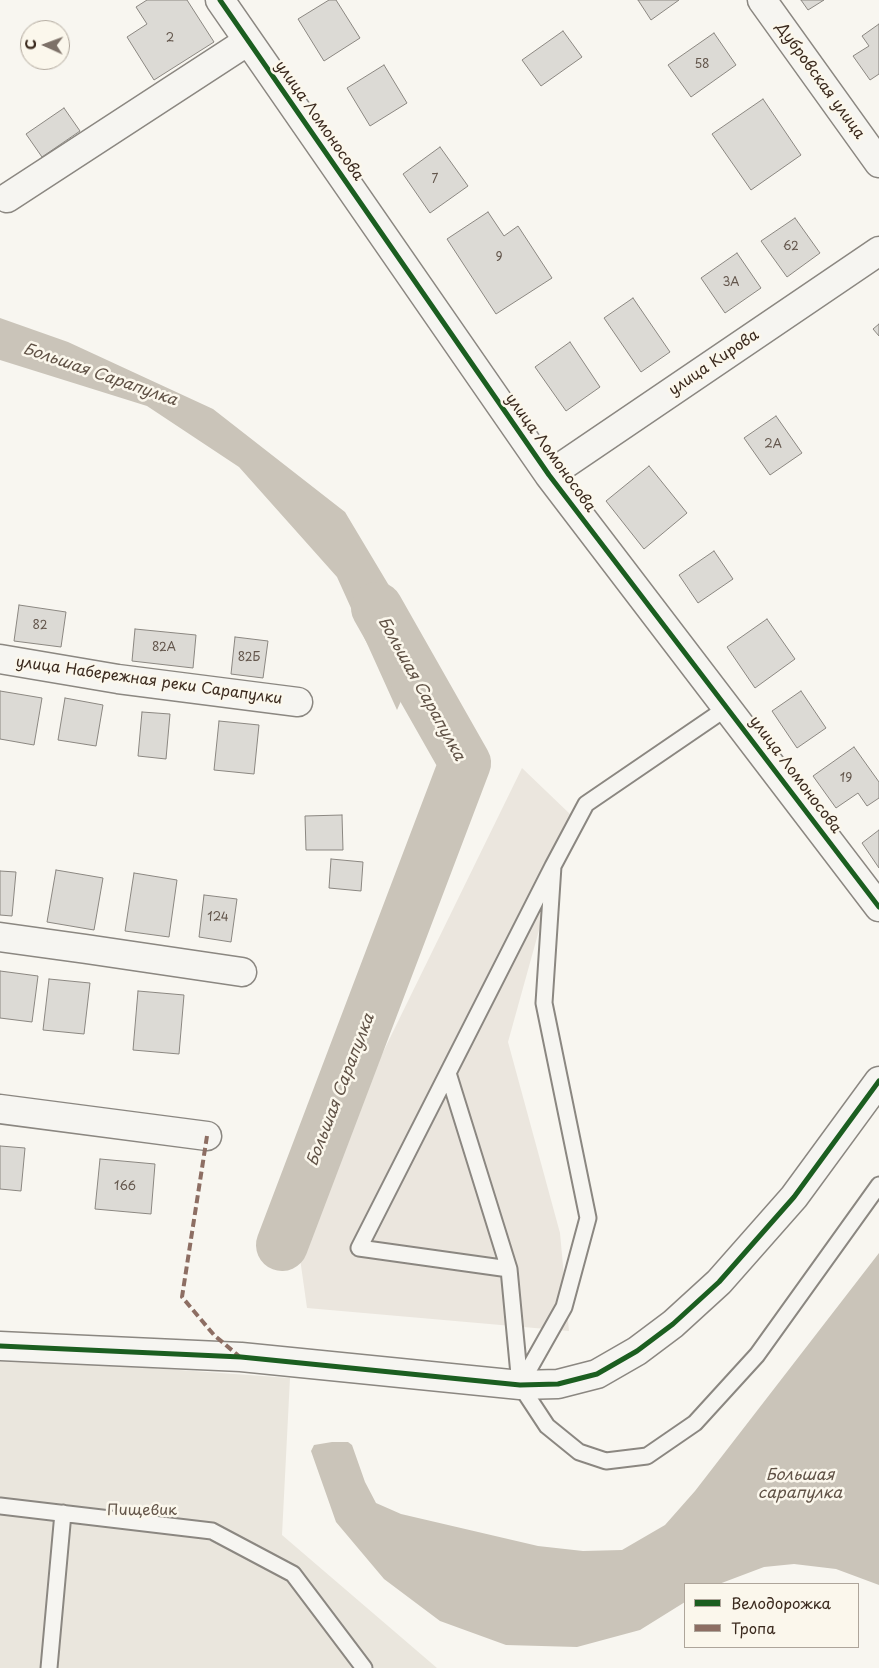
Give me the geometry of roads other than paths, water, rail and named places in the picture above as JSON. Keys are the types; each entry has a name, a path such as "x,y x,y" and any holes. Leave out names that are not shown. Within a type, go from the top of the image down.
{"street":[{"name":"улица Ломоносова","path":"220,0 549,475 879,907"},
{"name":"Дубровская улица","path":"762,0 879,163"},
{"path":"7,198 248,41"},
{"name":"улица Кирова","path":"549,475 879,251"},
{"name":"улица Набережная реки Сарапулки","path":"0,658 118,679 298,702"},
{"path":"0,937 242,972"},
{"path":"0,1346 241,1357 520,1385 558,1384 597,1374 637,1351 673,1324 719,1282 794,1197 879,1082"},
{"path":"0,1109 207,1136"}],"lane":[{"path":"510,1269 359,1248 586,804 728,707"},
{"path":"520,1385 564,1307 588,1218 544,1003 553,866"},
{"path":"448,1073 510,1269 520,1385 548,1426 579,1452 606,1461 647,1456 695,1423 757,1355 879,1185"},
{"path":"0,1506 212,1532 293,1574 364,1668"},
{"path":"50,1668 63,1513"}],"water":[{"path":"0,318 68,342 213,409 345,512 403,609 413,674 397,710 337,577 239,467 147,406 0,360"},
{"name":"Большая сарапулка","path":"879,1253 879,1585 836,1569 794,1564 764,1567 722,1583 684,1583 684,1603 640,1630 577,1647 506,1645 440,1621 384,1579 336,1522 311,1451 314,1445 348,1442 352,1445 365,1482 376,1503 401,1514 538,1546 583,1551 622,1550 665,1525 695,1491"}],"waterway":[{"name":"Большая Сарапулка","path":"282,1245 465,763 377,608"}],"park label":[{"name":"Пищевик","path":"142,1511"}]}
